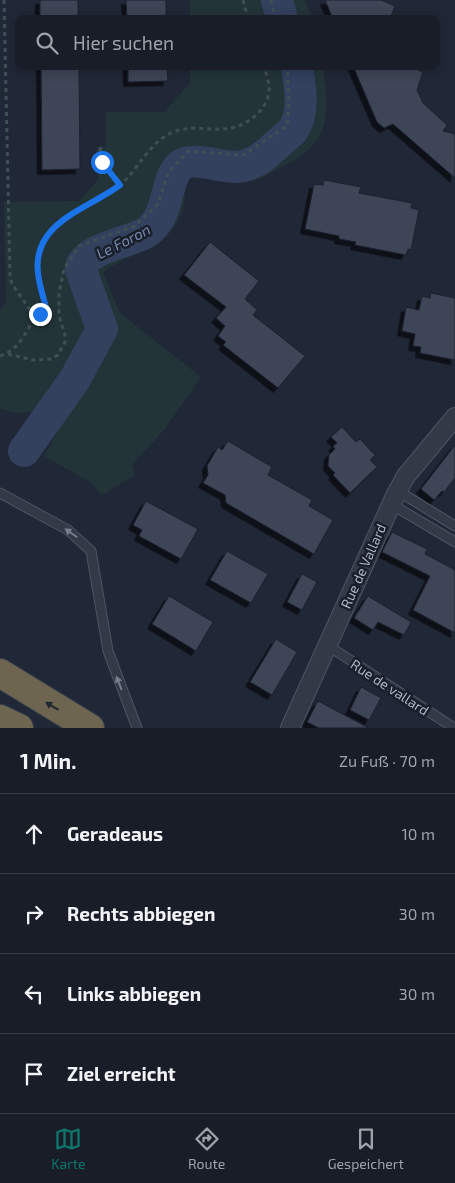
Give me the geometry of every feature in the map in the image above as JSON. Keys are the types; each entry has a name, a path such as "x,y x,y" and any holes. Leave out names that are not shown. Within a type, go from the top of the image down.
{"highway":[{"path":"5,680 90,728"}],"street":[{"name":"Rue de Vallard","path":"290,728 394,497 423,455 455,417"}],"lane":[{"path":"0,493 68,530 91,551 108,651 137,728"},
{"path":"394,497 455,526"},
{"path":"394,497 455,542"},
{"name":"Rue de vallard","path":"328,645 454,728"}],"path":[{"path":"4,0 10,276 12,284 35,317"},
{"path":"243,0 247,15"},
{"path":"272,0 274,15"},
{"path":"8,354 20,342 35,317 47,311 38,273 41,247 45,237 53,227 67,216 108,194 120,185 158,142 173,133 193,127 229,129 257,115 266,103 269,93 265,70"},
{"path":"0,356 8,354 33,360 51,359 58,355 65,342 65,335 59,316 59,294 64,269 79,246 135,226 158,204 168,173 188,151 244,155 287,126 289,102 287,70"},
{"path":"100,148 102,162 120,185"}],"shaded area":[{"path":"190,0 273,0 277,15 190,15"},
{"path":"287,0 305,0 311,15 292,15"},
{"path":"190,70 291,70 295,92 294,103 284,125 276,135 258,152 248,157 237,159 191,156 177,160 166,172 155,210 144,228 137,232 97,243 84,249 79,254 75,259 73,271 95,329 49,405 42,411 15,413 0,409 0,309 6,303 4,202 79,201 98,180 97,147 106,147 106,112 164,112 190,83"},
{"path":"306,70 323,70 326,114 318,138 310,149 297,159 259,179 245,182 206,175 192,176 186,180 184,203 180,217 173,228 152,245 103,272 120,313 201,377 164,430 132,465 135,475 102,495 91,483 44,456 110,339 111,334 89,270 92,264 134,245 164,226 175,208 179,198 181,178 187,169 196,166 223,172 235,172 248,170 272,158 292,140 299,130 306,113 308,93"}],"building":[{"path":"40,0 78,0 78,15 40,15"},
{"path":"126,0 166,0 166,15 127,15"},
{"path":"325,0 381,0 395,6 392,15 331,15"},
{"path":"41,70 79,70 80,169 42,170"},
{"path":"128,70 167,70 168,81 128,82"},
{"path":"355,70 418,70 423,72 417,90 423,103 447,125 443,131 455,134 455,178 393,124 384,128 377,122"},
{"path":"324,180 361,187 359,193 412,203 411,208 419,210 411,250 408,249 406,255 355,245 356,242 339,239 339,236 305,229 314,184 323,185"},
{"path":"210,242 259,281 245,299 257,310 253,315 305,356 278,388 223,345 226,342 218,336 225,326 216,318 226,307 184,275"},
{"path":"431,293 455,298 455,360 420,353 421,347 413,346 415,334 402,331 406,307 419,310 422,296 430,298"},
{"path":"342,427 356,442 360,439 375,455 370,460 377,467 350,493 333,475 335,473 328,466 329,455 335,449 333,446 337,443 331,437"},
{"path":"228,441 272,467 268,475 312,500 309,506 333,520 314,554 226,503 225,495 203,483 208,475 207,466 218,447 222,450"},
{"path":"455,445 455,478 444,492 442,491 434,500 421,489"},
{"path":"146,501 198,529 181,559 139,536 142,530 133,525"},
{"path":"392,532 427,549 425,554 455,570 455,633 413,610 430,576 382,552"},
{"path":"227,551 268,574 251,603 210,580"},
{"path":"302,574 317,582 302,610 287,602"},
{"path":"169,596 213,622 196,651 152,624"},
{"path":"368,596 411,622 404,635 378,622 373,630 354,618"},
{"path":"276,639 297,652 272,695 250,682"},
{"path":"361,687 381,698 369,720 350,710"},
{"path":"318,701 369,728 319,728 307,722"}],"waterway":[{"name":"Le Foron","path":"277,0 281,15"},
{"name":"Le Foron","path":"24,451 75,379 102,329 81,270 83,263 97,251 140,236 155,225 164,207 172,179 181,165 193,162 237,167 247,165 266,155 293,130 297,123 300,108 297,70"}],"route":[{"path":"40,314 47,311 38,273 41,247 45,237 53,227 67,216 108,194 120,185 102,162"}]}
